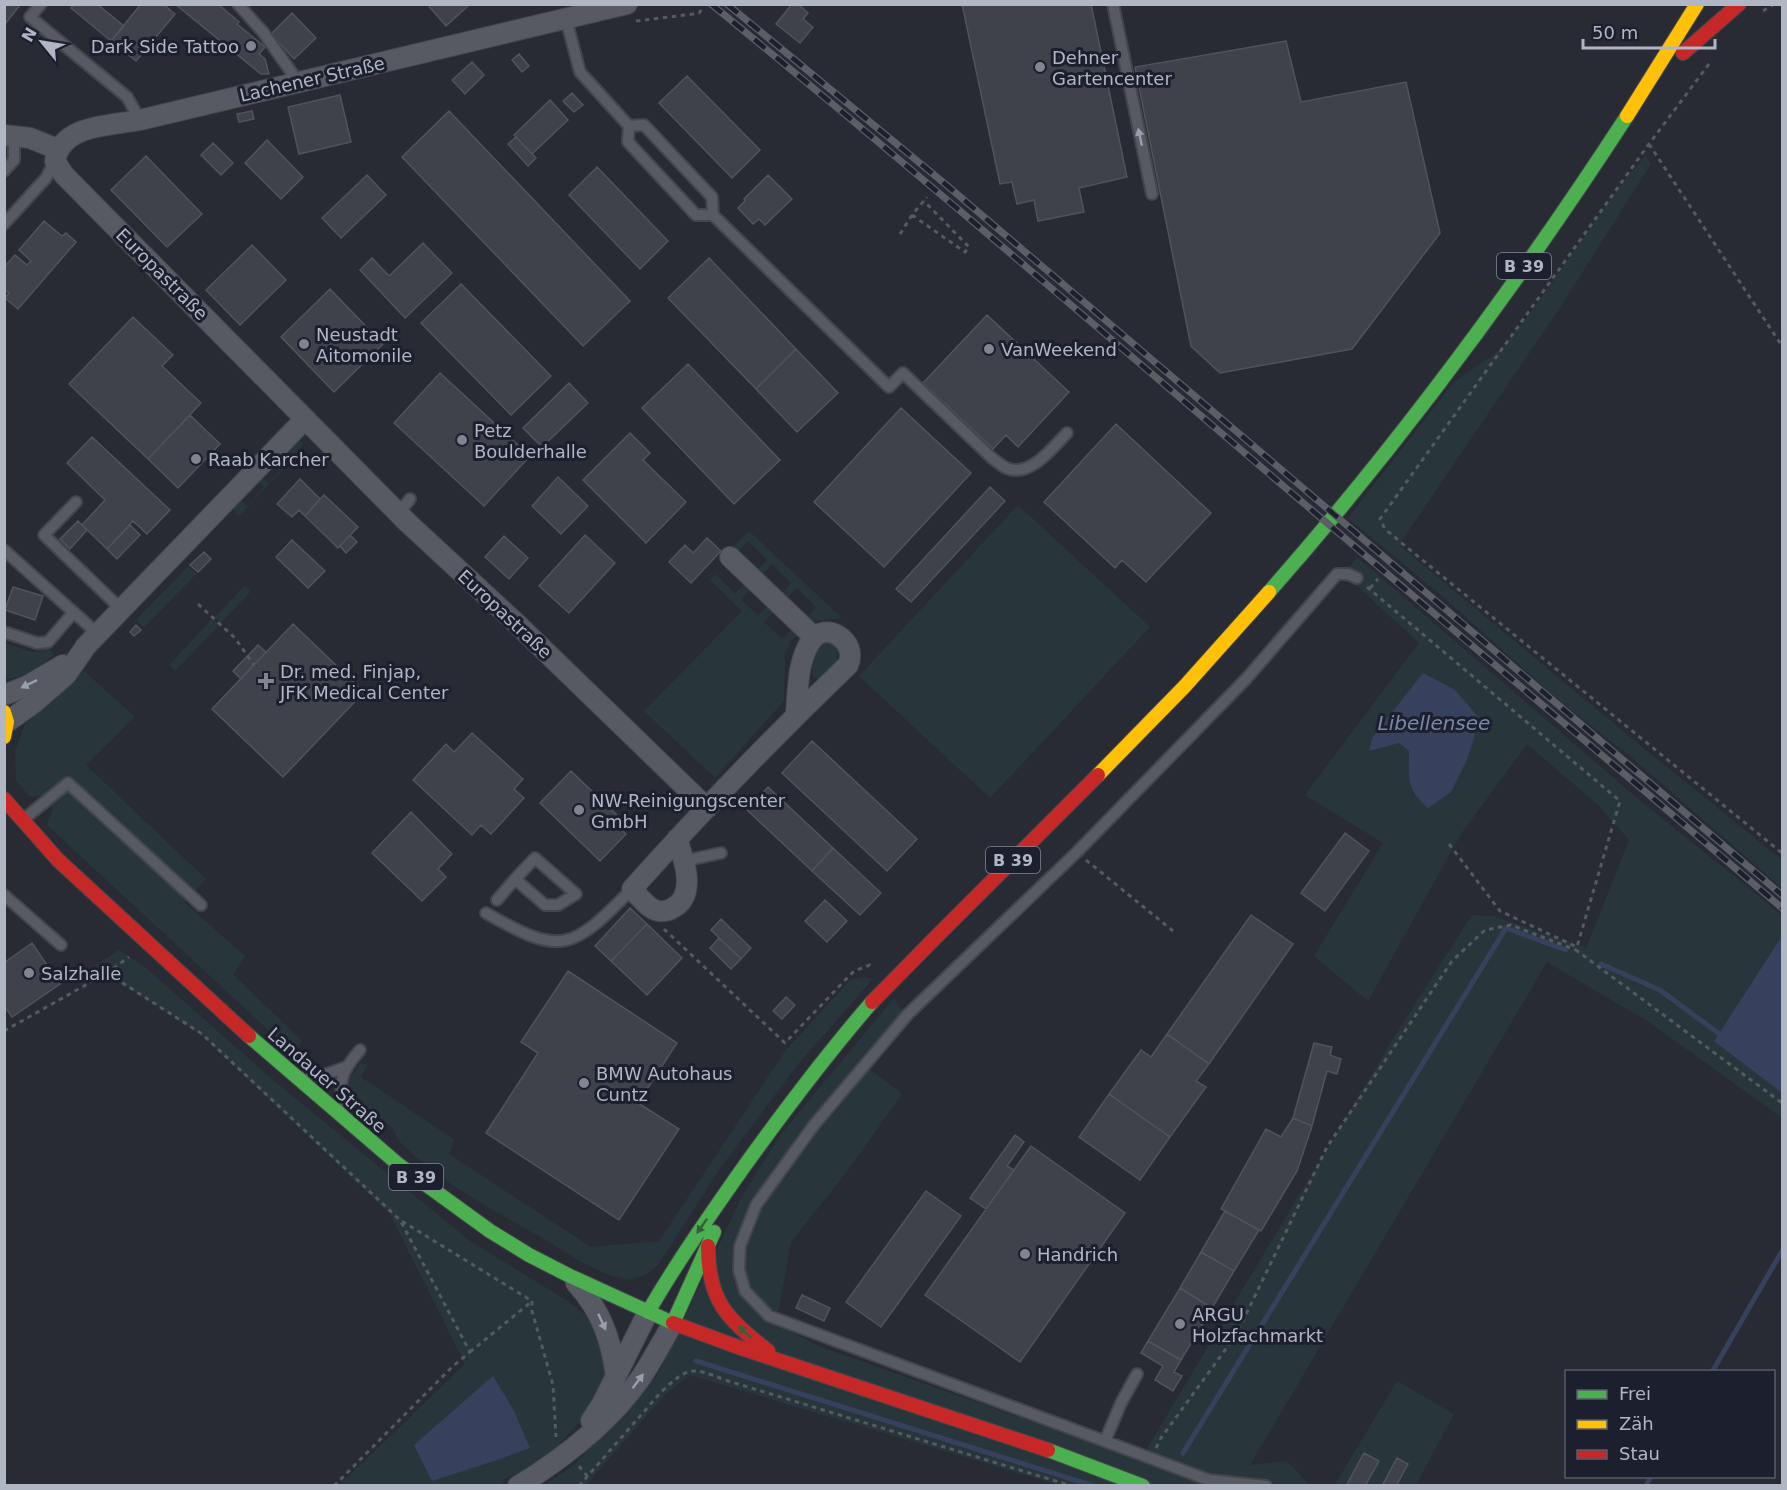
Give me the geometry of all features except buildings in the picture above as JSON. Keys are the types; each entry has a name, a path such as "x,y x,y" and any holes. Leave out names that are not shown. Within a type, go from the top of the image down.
{"main road":[{"name":"B 39","path":"736,1178 673,1323 648,1312 668,1276 736,1178 768,1132 809,1077 892,981 1135,739 1268,594 1362,481 1475,335 1617,131 1697,4"},
{"name":"B 39","path":"1617,131 1683,53 1719,4"},
{"name":"B 39","path":"1683,53 1739,4"},
{"name":"Landauer Straße","path":"7,784 24,819"},
{"name":"Landauer Straße","path":"4,799 66,867 275,1060 399,1165 481,1225 529,1255 648,1312"},
{"path":"708,1246 707,1268 710,1285 716,1299 729,1317 748,1335 768,1351 793,1366"},
{"path":"673,1323 1143,1485"}],"street":[{"name":"Lachener Straße","path":"56,155 66,138 78,132 140,120 566,19 629,13"},
{"path":"9,135 30,138 56,155"},
{"name":"Europastraße","path":"56,155 64,175 305,419 404,506 516,623 707,808"},
{"path":"4,695 27,686 55,670 92,640 305,419"},
{"path":"730,557 814,637"},
{"path":"677,839 684,861 687,886 682,900 672,909 661,911 652,909 632,889 677,839 796,714 848,665 851,657 850,647 836,635 827,632 819,633 814,637 803,657 796,714"},
{"path":"5,724 66,675 92,640"},
{"path":"570,1276 589,1298 603,1322 612,1349 616,1377"},
{"path":"568,1452 602,1404 648,1312"},
{"path":"518,1485 548,1467 593,1430 638,1381 673,1323"}],"lane":[{"path":"41,4 30,17 127,97 140,120"},
{"path":"238,4 264,32 299,83"},
{"path":"1113,4 1152,194"},
{"path":"566,19 580,72 629,126 628,142 696,215 712,215 889,387 903,373 993,459 1008,469 1025,470 1067,433"},
{"path":"629,126 644,125 705,189 712,197 712,215"},
{"path":"4,171 14,160 9,135"},
{"path":"4,224 46,178 56,155"},
{"path":"76,502 44,536 122,610"},
{"path":"4,550 74,612 92,640"},
{"path":"1266,1485 1209,1480 887,1362 769,1316 745,1291 739,1270 740,1246 756,1205 814,1125 908,1014 1077,852 1246,679 1337,574 1348,573 1357,578"},
{"path":"4,632 37,643 48,642 74,612"},
{"path":"24,819 68,783 201,905"},
{"path":"684,861 721,853"},
{"path":"497,900 516,879 535,858 576,894 558,905 545,905 516,879"},
{"path":"486,912 533,938 550,942 575,939 599,922 632,889"},
{"path":"4,895 61,945"},
{"path":"357,1130 345,1109 341,1093 341,1078 346,1066 360,1050"},
{"path":"275,1060 305,1074 316,1076 346,1066"},
{"path":"1106,1441 1121,1403 1137,1374"}],"path":[{"path":"1760,13 1774,4"},
{"path":"629,13 694,14 699,13 702,9"},
{"path":"1715,56 1649,144 1380,519 1385,529 1404,545 1782,853"},
{"path":"1649,144 1782,346"},
{"path":"900,234 927,197"},
{"path":"912,215 965,252 969,247 924,201"},
{"path":"1400,550 1404,545"},
{"path":"1357,578 1620,801 1576,948"},
{"path":"1370,588 1378,579"},
{"path":"198,604 235,638 254,665"},
{"path":"1449,844 1500,911 1576,948 1782,1102"},
{"path":"1077,852 1173,931"},
{"path":"652,909 665,931 785,1043 854,971 870,965 892,981"},
{"path":"1152,1458 1161,1438 1236,1335 1327,1147 1452,961 1485,930 1511,925 1576,948"},
{"path":"4,1031 107,973 202,1035 400,1220 532,1301"},
{"path":"400,1220 470,1353"},
{"path":"334,1485 452,1367 532,1301"},
{"path":"532,1301 532,1311 553,1385 556,1437 587,1476"},
{"path":"579,1485 675,1378 689,1371 700,1370 725,1380 1072,1485"}],"shaded area":[{"path":"1646,155 1651,164 1563,303 1399,545 1782,860 1782,888 1631,757 1555,697 1441,595 1348,518 1454,382 1500,350 1535,307 1616,191"},
{"path":"298,438 303,443 299,452 239,516 231,508 239,499 247,506 264,487 257,480 261,476 268,483 286,464 279,457"},
{"path":"1018,505 1150,627 990,798 859,676"},
{"path":"749,531 842,618 812,621 806,618 816,607 797,588 786,599 781,594 791,583 772,564 762,575 757,570 767,560 748,541 738,552 727,553"},
{"path":"1357,557 1643,803 1782,915 1782,941 1780,939 1714,1040 1782,1093 1782,1118 1649,1022 1547,962 1250,1465 1287,1461 1310,1485 1058,1485 690,1375 665,1395 586,1485 543,1486 574,1465 658,1374 742,1196 781,1134 894,998 903,1013 859,1061 902,1094 846,1173 791,1242 776,1325 824,1348 1140,1460 1400,1027 1472,915 1494,916 1586,948 1629,840 1598,805 1527,744 1461,834 1368,1001 1314,956 1383,843 1305,795 1419,643 1354,583 1339,580","holes":["1480,719 1467,760 1451,792 1409,774 1409,751 1399,743"]},
{"path":"188,566 196,574 144,628 136,620"},
{"path":"715,574 735,593 745,583 751,589 741,599 758,616 768,606 774,612 764,622 782,639 792,629 797,634 788,644 790,646 785,652 784,701 715,778 644,711 742,611 710,580"},
{"path":"245,585 251,591 221,623 215,617"},
{"path":"212,619 219,625 175,671 169,665"},
{"path":"831,642 835,647 837,659 828,674 817,679 813,676 814,653 820,646"},
{"path":"5,643 32,652 49,648 54,655 31,672 5,679"},
{"path":"84,671 135,717 86,765 206,879 184,902 245,956 233,974 302,1041 293,1053 47,825 53,808 45,796 29,796 16,780 15,751 25,724"},
{"path":"119,950 145,967 273,1080 470,1241 566,1300 591,1319 608,1360 603,1382 583,1418 556,1448 537,1462 500,1482 507,1485 339,1485 465,1364 390,1214 201,1035 95,966"},
{"path":"864,977 873,979 799,1063 721,1167 658,1265 637,1278 621,1278 591,1267 450,1183 432,1171 400,1142 391,1127 352,1098 344,1085 360,1064 368,1064 361,1077 455,1140 449,1154 591,1247 659,1241 786,1050 851,979"},
{"path":"1397,1381 1454,1414 1416,1485 1334,1486"}],"water":[{"name":"Libellensee","path":"1423,673 1455,690 1480,719 1467,760 1451,792 1428,808 1416,795 1410,783 1409,751 1399,743 1369,751 1372,738"},
{"path":"1780,939 1782,941 1782,1093 1714,1041"},
{"path":"493,1376 514,1411 530,1448 432,1481 414,1445"}],"waterway":[{"path":"1183,1453 1506,928 1566,950"},
{"path":"1601,964 1660,990 1718,1033"},
{"path":"1713,1370 1782,1251"},
{"path":"696,1361 1094,1486"},
{"path":"1646,1486 1650,1478"}],"railway":[{"path":"711,4 939,193 1782,908"},
{"path":"727,4 944,183 1782,895"}],"traffic: fast":[{"path":"1269,592 1318,536 1457,360 1544,239 1627,116"},
{"path":"648,1312 682,1257 743,1168 838,1042 872,1002"},
{"path":"249,1036 399,1165 490,1231 570,1276 673,1323 714,1232"},
{"path":"1048,1450 1143,1486"}],"traffic: slow":[{"path":"1627,116 1697,4"},
{"path":"1098,775 1185,686 1269,592"},
{"path":"4,712 7,722 4,737"}],"traffic: jam":[{"path":"1683,53 1739,4"},
{"path":"872,1002 1098,775"},
{"path":"4,799 58,860 249,1036"},
{"path":"708,1246 709,1265 716,1295 741,1329 768,1351"},
{"path":"673,1323 738,1347 1048,1450"}],"place":[{"name":"Dark Side Tattoo","path":"251,46"},
{"name":"Dehner Gartencenter","path":"1040,67"},
{"name":"Neustadt Aitomonile","path":"304,344"},
{"name":"VanWeekend","path":"989,349"},
{"name":"Petz Boulderhalle","path":"462,440"},
{"name":"Raab Karcher","path":"196,459"},
{"name":"Dr. med. Finjap, JFK Medical Center","path":"266,681"},
{"name":"NW-Reinigungscenter GmbH","path":"579,810"},
{"name":"Salzhalle","path":"29,973"},
{"name":"BMW Autohaus Cuntz","path":"584,1083"},
{"name":"Handrich","path":"1025,1254"},
{"name":"ARGU Holzfachmarkt","path":"1180,1324"}]}
